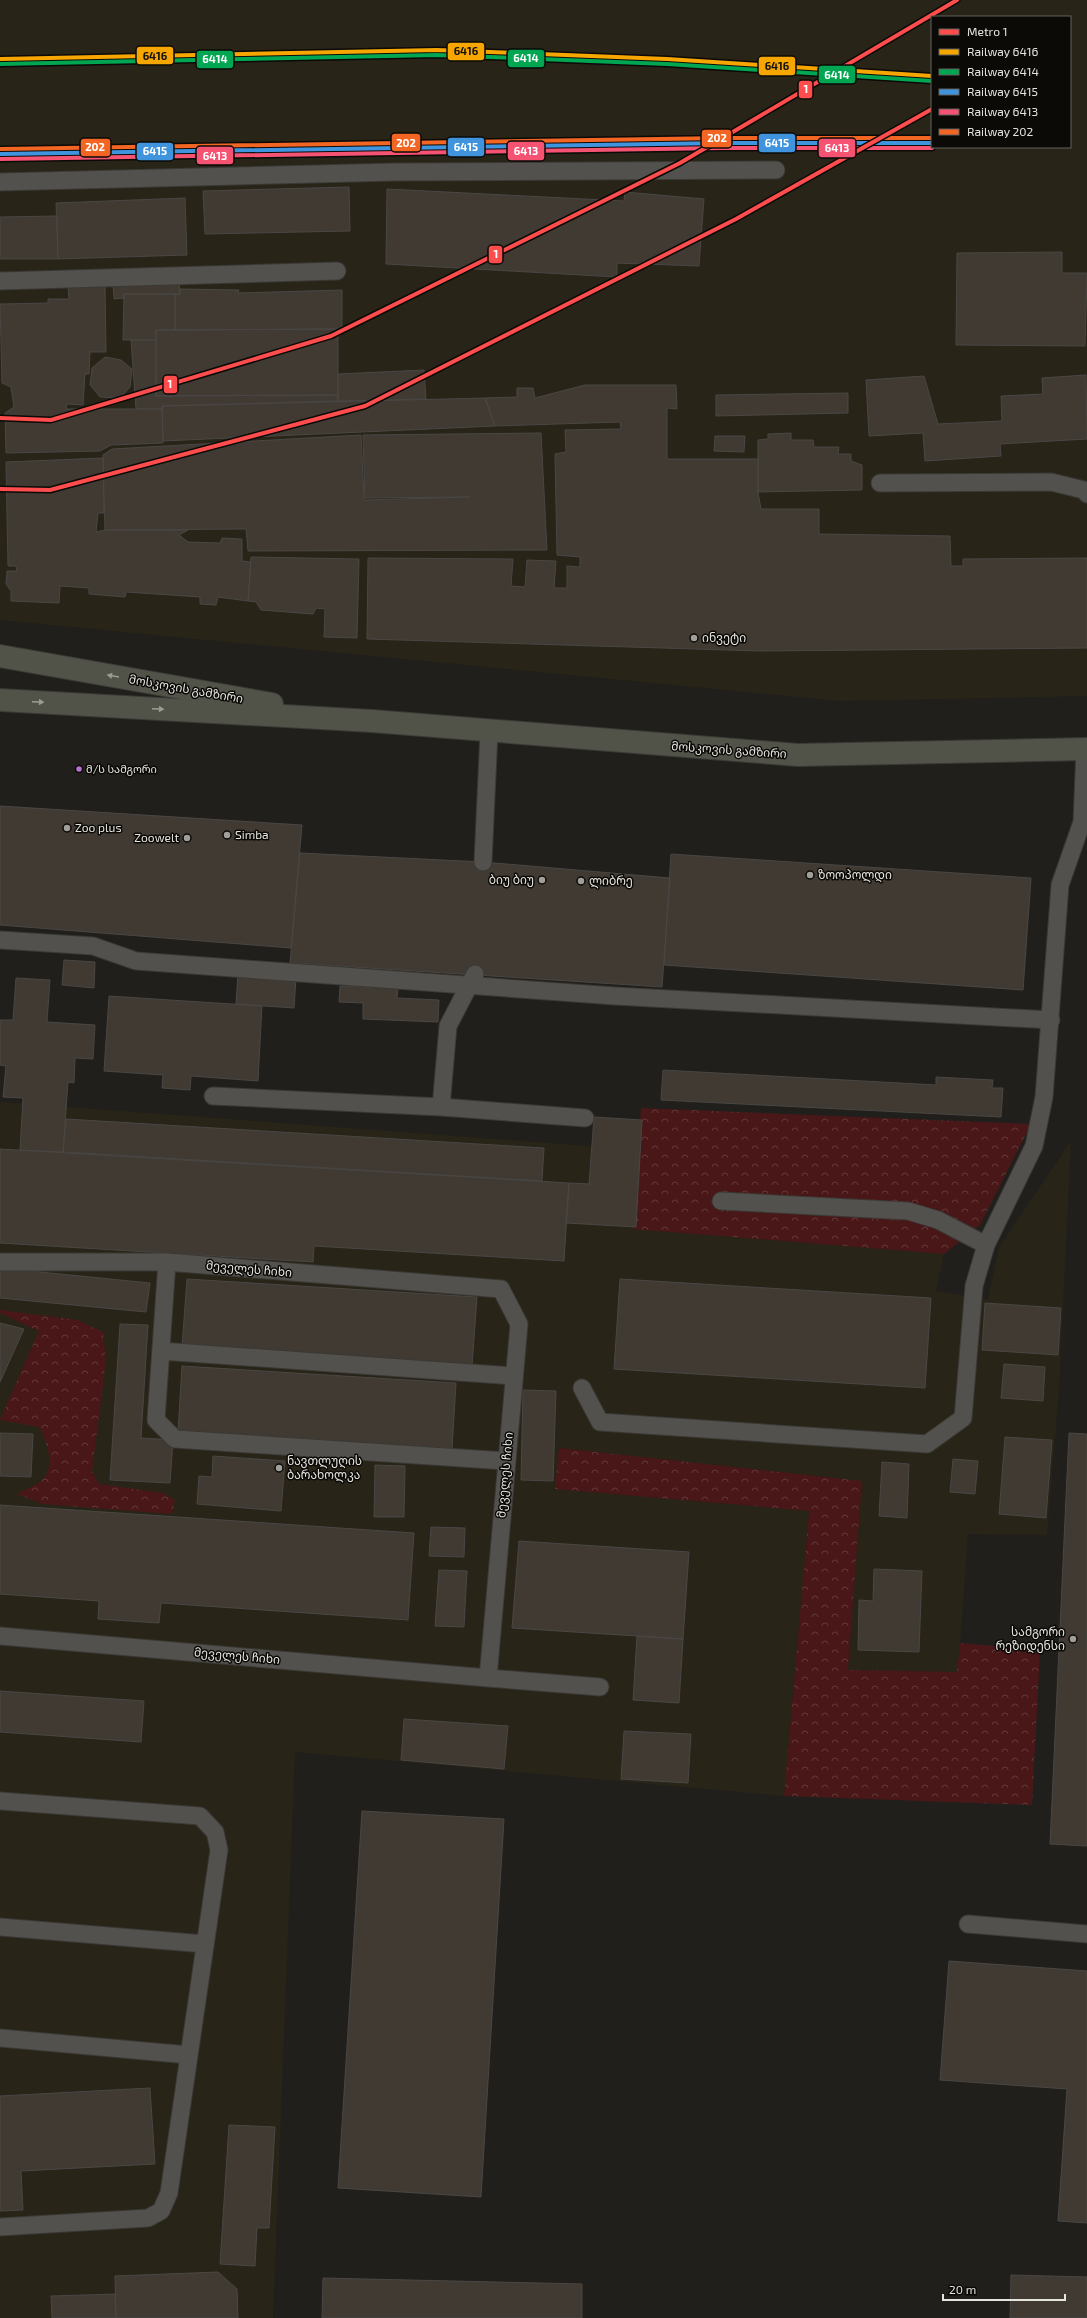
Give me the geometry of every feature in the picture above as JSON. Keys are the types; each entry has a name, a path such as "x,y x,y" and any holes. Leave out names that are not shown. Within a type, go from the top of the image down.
{"main road":[{"name":"მოსკოვის გამზირი","path":"0,656 372,721"},
{"name":"მოსკოვის გამზირი","path":"0,700 372,721 489,732 798,755 1086,749"}],"lane":[{"path":"0,182 396,172 776,170"},
{"path":"0,281 337,271"},
{"path":"880,483 1051,482 1084,490 1087,494"},
{"path":"483,862 489,732"},
{"path":"582,1388 600,1422 927,1444 963,1418 974,1286 986,1245 1034,1146 1044,1097 1060,885 1082,822 1086,749"},
{"path":"0,940 93,946 136,961 472,980 623,997 1051,1020"},
{"path":"441,1107 448,1026 472,980"},
{"path":"213,1096 441,1107 585,1118"},
{"path":"721,1201 908,1211 938,1220 986,1245"},
{"name":"მეველეს ჩიხი","path":"0,1262 167,1262 501,1289 519,1324 488,1678 0,1636"},
{"path":"167,1262 156,1420 175,1439 506,1461"},
{"path":"161,1351 514,1376"},
{"path":"488,1678 600,1687"},
{"path":"0,1801 200,1816 215,1832 219,1850 168,2193 161,2211 148,2218 0,2227"},
{"path":"968,1924 1087,1934"},
{"path":"0,1927 205,1944"},
{"path":"0,2038 189,2055"}],"shaded area":[{"path":"0,0 1087,0 1087,696 840,701 0,620"},
{"path":"0,1102 576,1145 637,1151 633,1229 944,1254 936,1291 988,1300 999,1247 1071,1141 1059,1389 1047,1535 968,1534 958,1672 848,1671 862,1481 559,1448 556,1489 809,1511 784,1796 295,1752 273,2318 0,2318"}],"green space":[{"path":"641,1108 1031,1124 980,1225 944,1254 633,1229"},
{"path":"0,1310 77,1320 103,1332 106,1360 92,1471 99,1484 163,1493 175,1500 172,1514 43,1504 17,1494 40,1482 46,1475 49,1468 49,1454 45,1439 39,1427 0,1420 39,1331 0,1313"},
{"path":"559,1448 862,1481 848,1670 957,1672 960,1643 1040,1650 1032,1805 784,1796 809,1511 555,1489"}],"building":[{"path":"349,187 350,231 205,234 203,191"},
{"path":"387,189 624,201 625,192 704,199 699,266 617,263 617,277 386,264"},
{"path":"185,198 187,255 58,259 56,203"},
{"path":"57,216 58,259 0,259 0,217"},
{"path":"1062,252 1062,273 1087,273 1085,346 956,345 957,253"},
{"path":"179,283 180,294 124,294 124,298 114,299 113,284"},
{"path":"68,285 105,285 106,352 90,352 89,374 85,374 83,405 67,404 66,409 162,409 163,443 111,445 100,451 6,453 5,413 14,407 11,387 2,383 0,304 48,303 48,299 69,299"},
{"path":"180,289 239,290 238,293 342,290 342,332 338,333 338,329 175,330 175,294 180,294"},
{"path":"124,294 175,294 175,330 156,330 156,340 123,340"},
{"path":"338,329 338,395 156,396 156,330"},
{"path":"131,340 156,340 156,396 338,395 338,401 162,406 162,409 136,409"},
{"path":"105,357 121,360 132,369 130,387 120,398 100,397 90,385 92,368"},
{"path":"424,370 426,399 338,401 338,374"},
{"path":"1086,375 1087,439 1000,444 1001,456 925,461 923,433 869,436 866,380 924,376 938,424 1002,421 1001,396 1043,394 1042,378"},
{"path":"585,385 676,385 677,409 667,408 667,459 758,459 758,492 761,509 819,509 819,534 950,536 951,566 963,566 963,559 1087,558 1087,648 760,651 367,639 368,558 513,559 511,586 525,587 527,560 556,561 554,588 567,588 567,566 580,567 580,557 557,555 555,454 566,452 565,430 621,429 620,422 495,426 485,398 517,397 517,388 533,388 535,398"},
{"path":"848,393 848,413 716,416 716,395"},
{"path":"485,398 495,426 163,441 162,406"},
{"path":"541,433 547,550 248,551 246,529 105,530 103,455 112,449 361,435 364,500 469,497 365,498 363,435"},
{"path":"791,433 791,440 813,440 814,447 839,447 838,454 851,454 851,461 862,465 862,490 758,492 758,440 768,439 768,434"},
{"path":"715,436 745,436 744,452 714,451"},
{"path":"103,458 104,513 98,513 96,532 105,530 188,530 179,535 188,542 220,543 222,538 242,539 242,561 251,562 248,601 218,597 216,605 200,604 200,597 126,592 125,597 89,594 89,588 60,586 59,603 11,601 11,591 6,584 7,571 17,571 16,566 8,566 6,462"},
{"path":"251,557 359,559 357,638 324,637 325,609 316,608 313,614 261,610 256,602 248,601"},
{"path":"0,806 302,825 291,948 0,925"},
{"path":"300,853 483,862 670,878 662,987 290,963"},
{"path":"671,854 1031,878 1023,990 664,965"},
{"path":"64,960 95,962 94,988 62,985"},
{"path":"238,974 296,978 294,1008 236,1004"},
{"path":"16,978 50,980 47,1022 95,1025 93,1059 75,1058 74,1083 68,1082 63,1152 20,1150 23,1098 3,1097 6,1066 0,1065 0,1020 13,1020"},
{"path":"340,986 398,988 397,998 439,1000 438,1022 363,1019 363,1003 339,1002"},
{"path":"109,996 262,1006 258,1081 191,1076 190,1090 162,1088 163,1075 104,1071"},
{"path":"663,1070 936,1085 936,1077 993,1080 992,1088 1003,1088 1001,1117 661,1100"},
{"path":"594,1117 642,1120 636,1227 566,1223 569,1183 589,1184"},
{"path":"66,1119 544,1148 542,1181 63,1152"},
{"path":"0,1149 569,1183 564,1261 314,1246 313,1262 0,1243"},
{"path":"0,1268 150,1283 146,1312 0,1298"},
{"path":"187,1279 477,1297 472,1366 182,1347"},
{"path":"620,1279 931,1298 925,1388 614,1369"},
{"path":"985,1303 1061,1308 1058,1355 982,1350"},
{"path":"0,1323 24,1329 0,1382"},
{"path":"120,1324 148,1325 141,1438 173,1440 170,1483 110,1480"},
{"path":"1004,1364 1045,1367 1043,1401 1001,1398"},
{"path":"182,1366 456,1383 452,1449 178,1432"},
{"path":"523,1390 556,1391 553,1481 521,1480"},
{"path":"0,1433 33,1434 31,1477 0,1476"},
{"name":"სამგორი რეზიდენსი","path":"1069,1433 1087,1434 1087,1846 1050,1844"},
{"path":"1005,1437 1052,1440 1046,1518 999,1514"},
{"path":"213,1456 285,1461 281,1511 197,1504 199,1476 212,1477"},
{"path":"953,1459 978,1461 975,1494 950,1492"},
{"path":"882,1462 909,1464 907,1518 879,1516"},
{"path":"375,1465 405,1466 404,1517 374,1517"},
{"path":"0,1505 414,1533 408,1620 161,1603 159,1623 98,1619 99,1601 0,1594"},
{"path":"431,1527 465,1528 464,1557 429,1556"},
{"path":"519,1541 689,1552 683,1639 512,1628"},
{"path":"874,1569 922,1571 919,1652 858,1650 859,1600 873,1601"},
{"path":"439,1570 467,1571 464,1627 435,1626"},
{"path":"637,1636 683,1639 679,1703 633,1700"},
{"path":"0,1691 144,1701 141,1742 0,1732"},
{"path":"404,1719 508,1726 504,1769 401,1760"},
{"path":"624,1731 691,1734 688,1783 621,1779"},
{"path":"362,1811 504,1819 481,2197 338,2188"},
{"path":"949,1961 1087,1971 1087,2223 1058,2221 1067,2089 940,2080"},
{"path":"150,2088 155,2164 21,2171 23,2210 0,2211 0,2096"},
{"path":"229,2125 275,2127 269,2228 257,2228 255,2266 220,2264"},
{"path":"218,2272 237,2289 238,2318 116,2318 115,2276"},
{"path":"1011,2275 1087,2277 1087,2318 1010,2318"},
{"path":"323,2278 582,2284 582,2318 322,2318"},
{"path":"115,2294 116,2318 52,2318 51,2296"}],"metro line":[{"name":"1","path":"0,418 51,420 331,336 680,163 957,0"},
{"name":"1","path":"0,489 50,490 365,406 736,219 931,110"}],"rail line":[{"name":"6416","path":"0,59 437,50 667,59 931,76"},
{"name":"6414","path":"0,64 437,55 667,64 931,81"},
{"name":"202","path":"0,149 724,138 931,138"},
{"name":"6415","path":"0,154 724,143 931,143"},
{"name":"6413","path":"0,159 724,148 932,148"}],"place":[{"name":"ინვეტი","path":"694,638"},
{"name":"მ/ს სამგორი","path":"79,769"},
{"name":"Zoo plus","path":"67,828"},
{"name":"Simba","path":"227,835"},
{"name":"Zoowelt","path":"187,838"},
{"name":"ზოოპოლდი","path":"810,875"},
{"name":"ბიუ ბიუ","path":"542,880"},
{"name":"ლიბრე","path":"581,881"},
{"name":"ნავთლუღის ბარახოლკა","path":"279,1468"},
{"name":"სამგორი რეზიდენსი","path":"1073,1639"}]}
